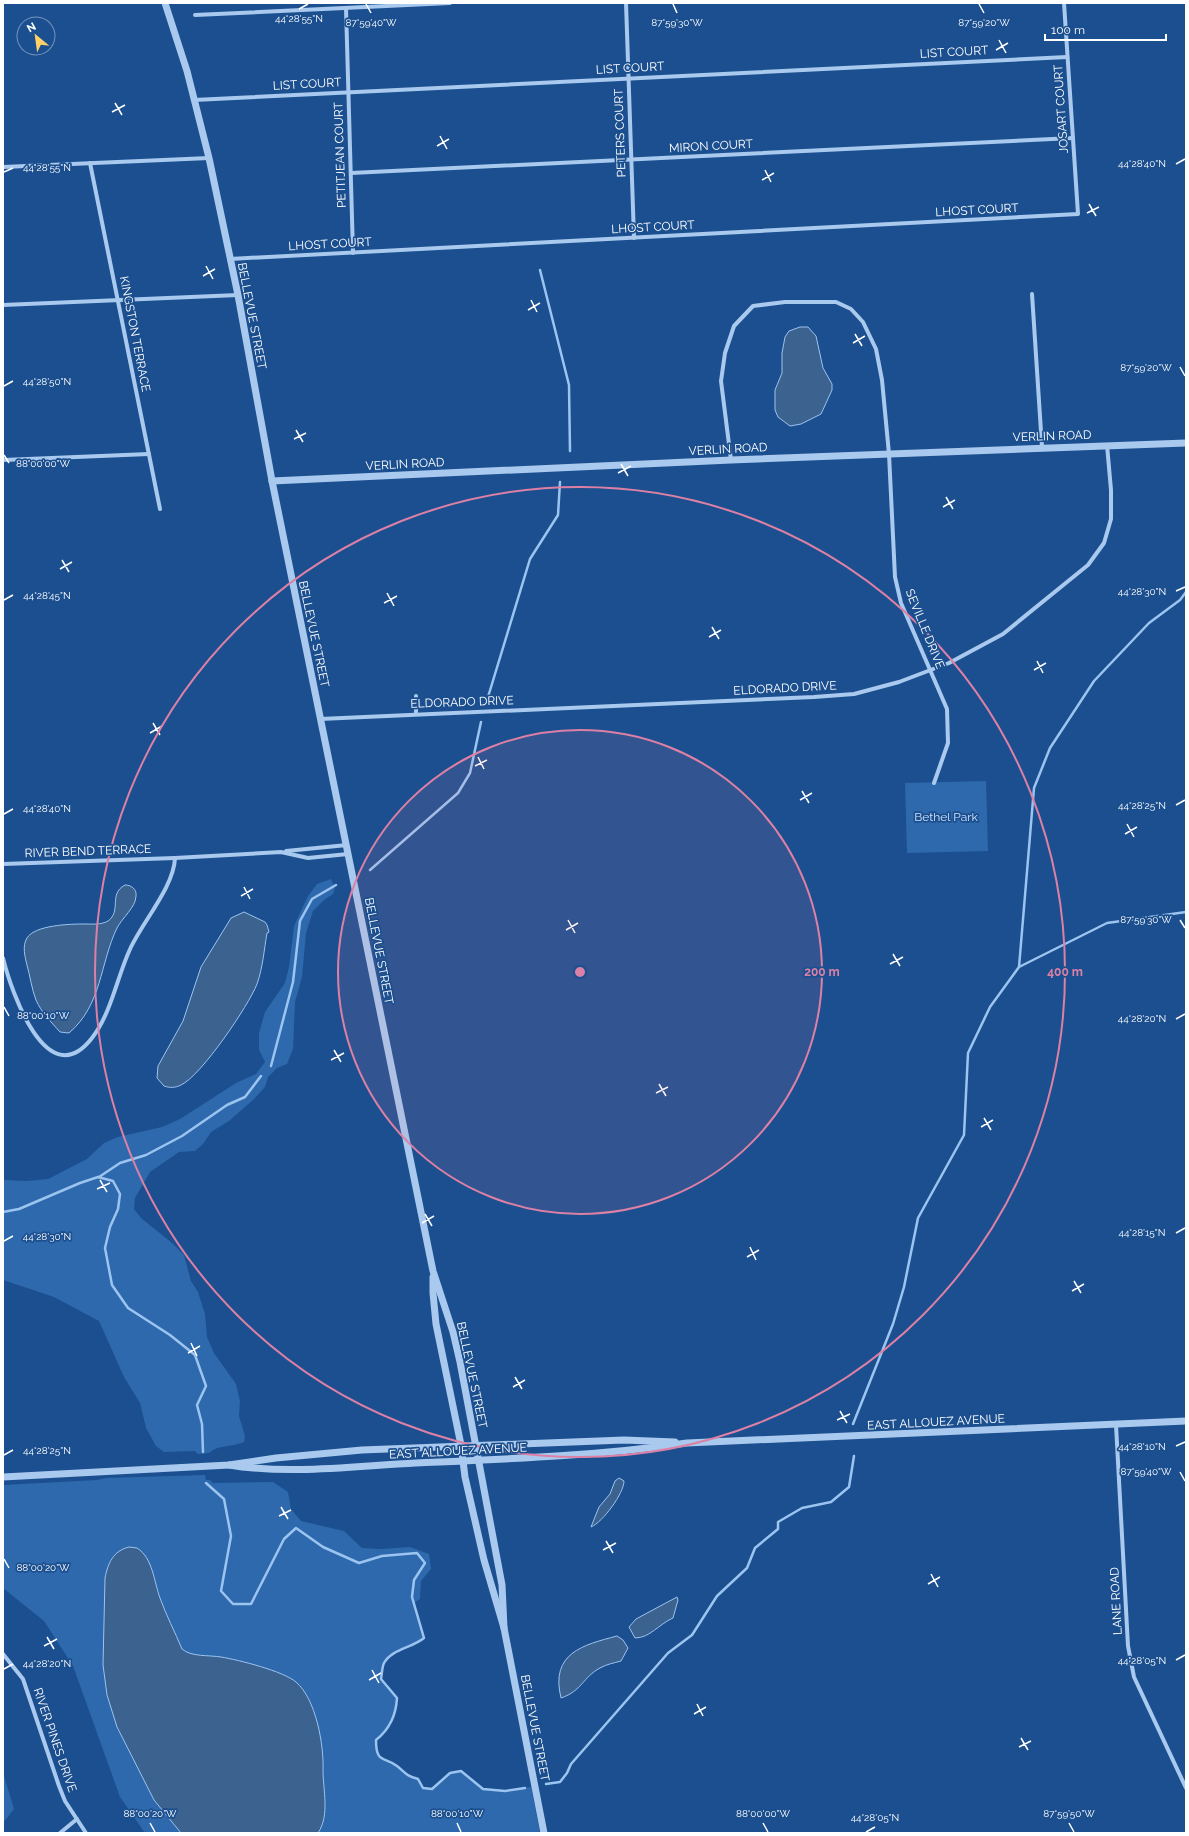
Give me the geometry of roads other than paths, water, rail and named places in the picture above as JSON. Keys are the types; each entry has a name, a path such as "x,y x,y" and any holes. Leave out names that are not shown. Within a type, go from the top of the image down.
{"street":[{"name":"BELLEVUE STREET","path":"165,3 187,71 209,158 238,295 272,481 433,1271 453,1332 476,1445 502,1585 504,1628"},
{"path":"195,15 450,3"},
{"name":"PETERS COURT","path":"626,3 634,238"},
{"name":"JOSART COURT","path":"1064,3 1078,214"},
{"name":"PETITJEAN COURT","path":"346,8 353,253"},
{"name":"LIST COURT","path":"194,100 1067,57"},
{"name":"MIRON COURT","path":"351,173 1072,138"},
{"path":"3,167 209,158"},
{"name":"KINGSTON TERRACE","path":"90,163 160,509"},
{"name":"LHOST COURT","path":"230,259 1078,214"},
{"path":"1032,294 1042,447"},
{"path":"3,305 238,295"},
{"name":"SEVILLE DRIVE","path":"731,460 721,381 725,353 734,326 753,306 810,300 836,302 852,309 863,322 876,349 885,403 895,578 901,603 947,709 948,743 934,783"},
{"name":"VERLIN ROAD","path":"272,481 1042,447 1186,443"},
{"name":"ELDORADO DRIVE","path":"320,718 854,694 900,682 949,663 1003,634 1088,565 1104,542 1111,519 1111,490 1107,445"},
{"path":"3,460 149,454"},
{"path":"416,696 416,714"},
{"path":"281,852 346,845"},
{"name":"RIVER BEND TERRACE","path":"3,864 175,858 281,852 308,858 348,854"},
{"path":"3,958 17,1001 39,1042 47,1050 59,1054 72,1055 83,1049 93,1037 104,1016 132,946 169,881 174,869 175,858"},
{"name":"BELLEVUE STREET","path":"433,1271 432,1293 436,1324 461,1445 463,1462 484,1560 504,1628 544,1833"},
{"name":"EAST ALLOUEZ AVENUE","path":"229,1466 266,1459 321,1454 461,1445 624,1440 687,1443 1186,1421"},
{"name":"LANE ROAD","path":"1116,1425 1128,1646 1134,1677 1186,1788"},
{"name":"EAST ALLOUEZ AVENUE","path":"3,1477 229,1466 254,1468 332,1468 416,1463 478,1462 640,1450 687,1443"},
{"name":"RIVER PINES DRIVE","path":"3,1654 23,1679 58,1786 86,1833"},
{"path":"60,1833 77,1819"}],"waterway":[{"path":"540,270 569,385 570,451"},
{"path":"488,697 530,559 558,515 560,482"},
{"path":"1019,967 1034,788 1050,748 1094,681 1149,623 1180,600 1186,592"},
{"path":"370,870 458,793 470,773 481,722"},
{"path":"271,1066 293,982 300,921 312,899 336,885"},
{"path":"853,1424 893,1324 904,1287 918,1218 964,1135 968,1053 990,1007 1019,967 1107,923 1186,912"},
{"path":"99,1177 120,1163 146,1155 182,1136 227,1105 245,1097 261,1076"},
{"path":"3,1212 19,1209 98,1177 113,1181 120,1194 118,1209 110,1227 105,1248 112,1285 128,1308 170,1335 195,1355 206,1386 197,1405 202,1424 203,1452"},
{"path":"546,1784 560,1782 567,1773 571,1764 668,1653 692,1635 717,1596 747,1568 755,1548 778,1529 778,1522 802,1508 831,1502 849,1487 854,1456"},
{"path":"206,1483 224,1499 231,1536 221,1591 233,1604 251,1604 284,1539 296,1528 323,1547 359,1563 382,1556 417,1553 425,1563 414,1580 412,1597 424,1638 392,1655 383,1665 381,1679 397,1698 394,1716 389,1727 376,1740 377,1753 379,1756 397,1766 408,1775 418,1779 423,1788 432,1789 450,1773 461,1771 483,1789 505,1791 525,1788"}],"park label":[{"name":"Bethel Park","path":"946,817"}]}
